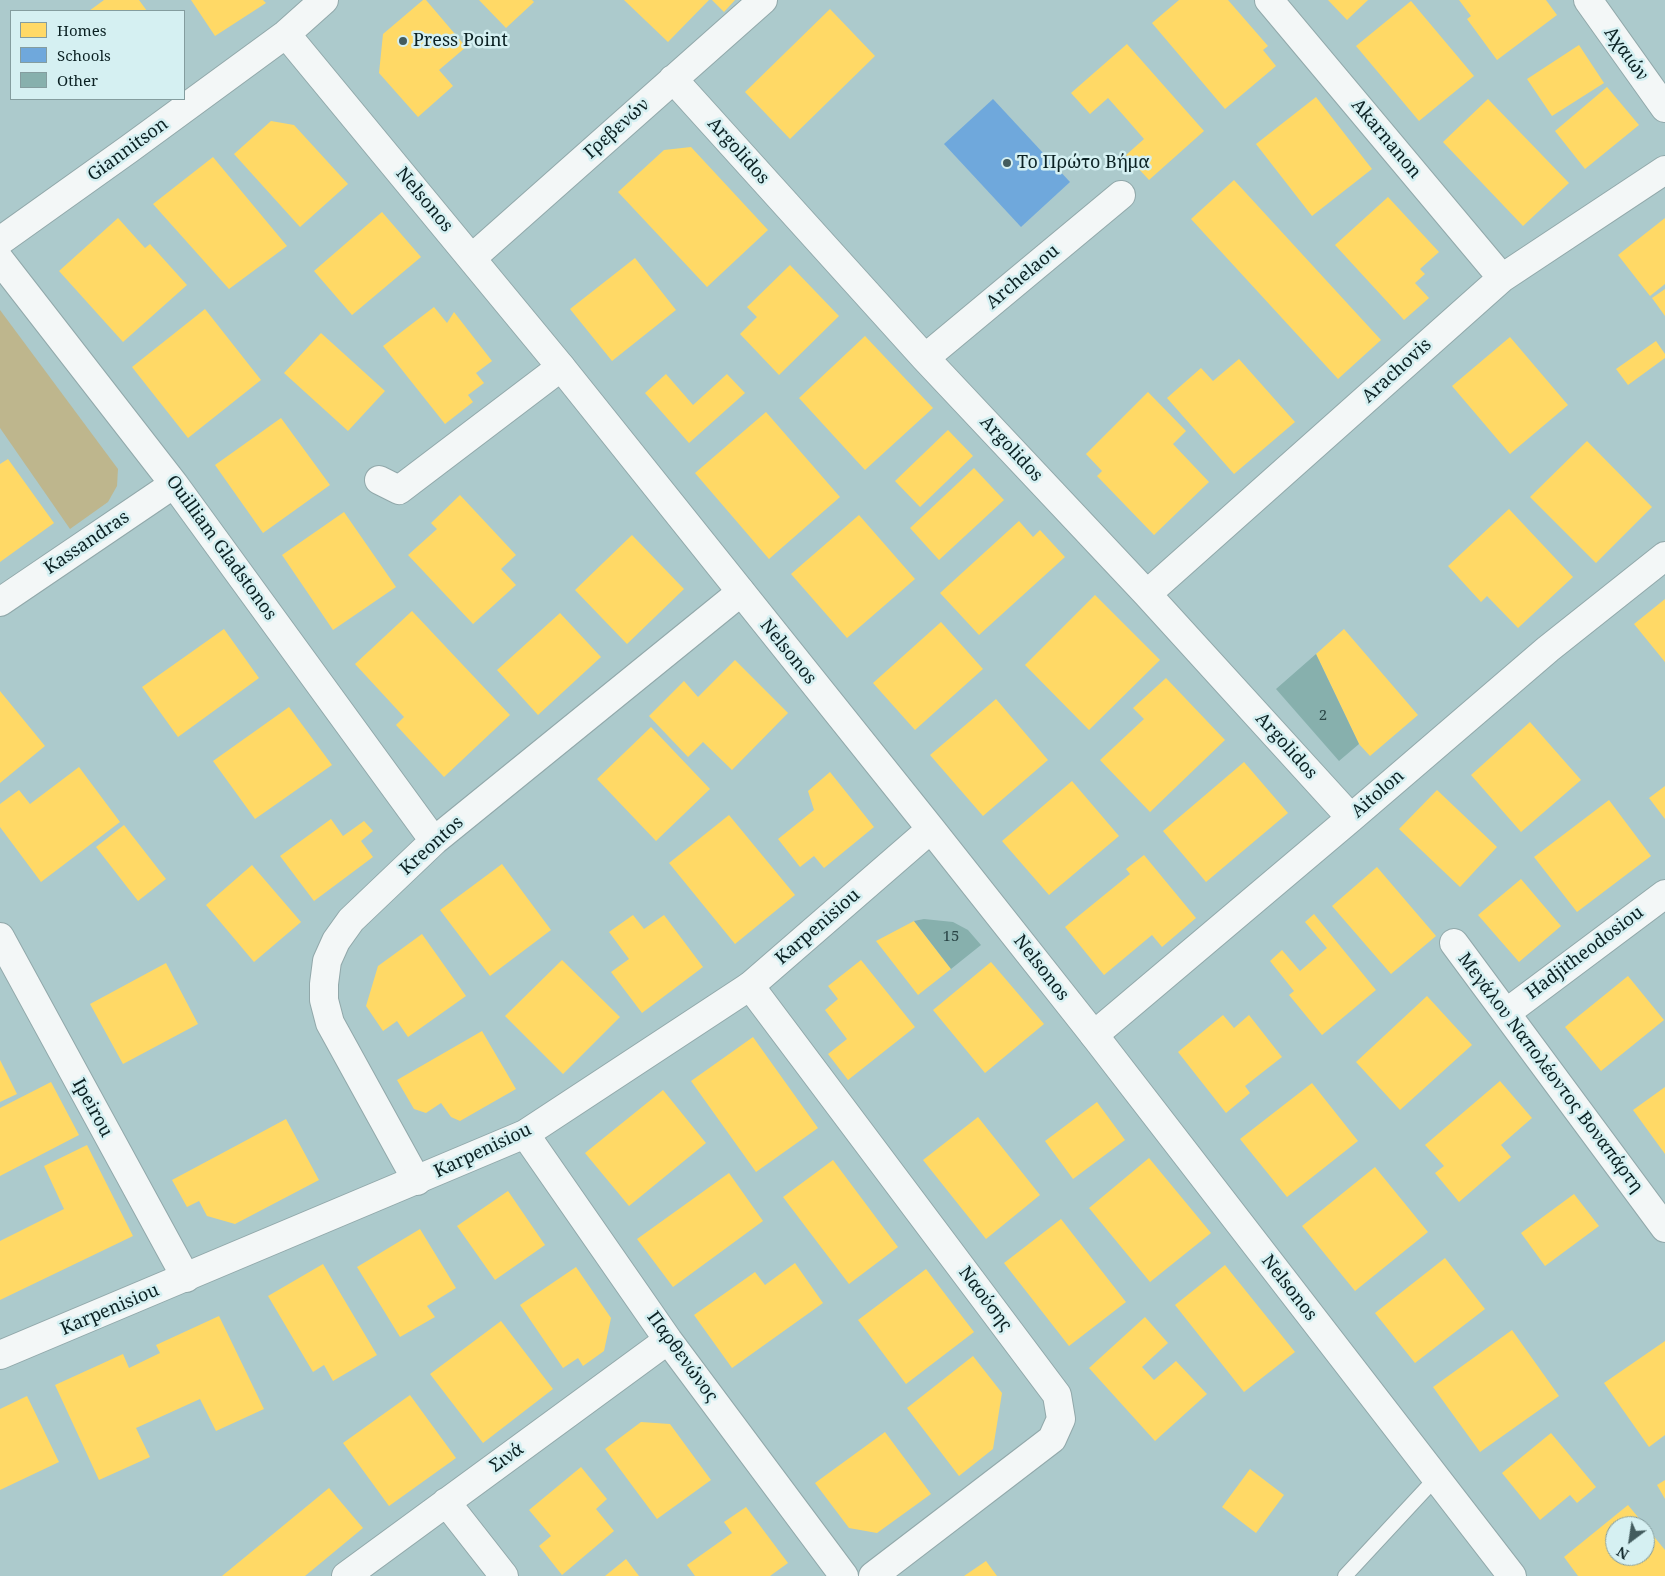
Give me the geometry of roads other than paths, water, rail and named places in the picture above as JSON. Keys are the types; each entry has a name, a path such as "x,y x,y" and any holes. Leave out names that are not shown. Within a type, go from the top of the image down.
{"street":[{"name":"Giannitson","path":"0,241 129,150 286,34 324,0"},
{"name":"Γρεβενών","path":"472,258 763,0"},
{"name":"Akarnanon","path":"1269,0 1502,278"},
{"name":"Αχαιών","path":"1588,0 1665,108"},
{"name":"Nelsonos","path":"286,34 561,367 931,829 1094,1035 1512,1576"},
{"name":"Argolidos","path":"673,79 925,358 1147,594 1351,818"},
{"name":"Arachovis","path":"1147,594 1502,278 1665,170"},
{"name":"Archelaou","path":"925,358 1121,195"},
{"name":"Ouilliam Gladstonos","path":"0,260 174,484 434,842"},
{"path":"379,480 400,490 561,367"},
{"name":"Kassandras","path":"0,602 174,484"},
{"name":"Aitolon","path":"1094,1035 1548,649 1665,556"},
{"name":"Kreontos","path":"417,1181 330,1023 324,1000 324,984 327,962 336,941 351,920 434,842 741,592"},
{"name":"Karpenisiou","path":"0,1356 417,1181 524,1134 750,986 931,829"},
{"name":"Hadjitheodosiou","path":"1506,1013 1665,894"},
{"name":"Ipeirou","path":"0,937 9,977 186,1278"},
{"name":"Μεγάλου Ναπολέοντος Βοναπάρτη","path":"1454,943 1665,1228"},
{"name":"Ναούσης","path":"750,986 1057,1396 1062,1419 1052,1439 873,1576"},
{"name":"Παρθενώνος","path":"524,1134 668,1340 844,1576"},
{"name":"Σινά","path":"346,1576 668,1340"},
{"path":"446,1502 504,1576"}],"lane":[{"path":"1345,1576 1436,1478"}],"place":[{"name":"Press Point","path":"403,41"},
{"name":"Το Πρώτο Βήμα","path":"1007,163"}]}
